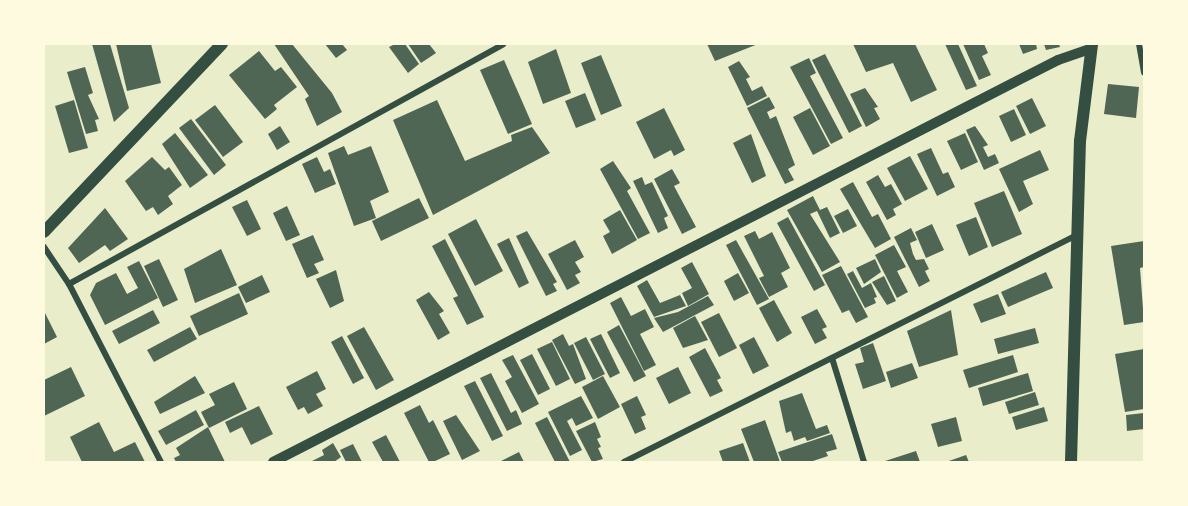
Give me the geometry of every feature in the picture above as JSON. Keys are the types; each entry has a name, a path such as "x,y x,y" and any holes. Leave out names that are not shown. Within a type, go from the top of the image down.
{"main road":[{"path":"44,232 222,44"},
{"path":"1071,462 1081,132 1092,46"}],"street":[{"path":"69,284 503,44"},
{"path":"1139,44 1144,73"},
{"path":"273,462 1058,60 1092,46"},
{"path":"624,462 631,461 1077,235"},
{"path":"44,247 69,284 160,462"},
{"path":"832,358 864,462"}],"building":[{"path":"92,44 110,44 129,108 114,122"},
{"path":"116,44 151,44 161,83 127,91"},
{"path":"274,44 292,44 332,93 342,112 317,126 305,99 309,96"},
{"path":"325,44 342,44 347,50 336,58"},
{"path":"395,44 405,44 419,64 408,73 389,47"},
{"path":"408,44 429,44 436,53 421,63"},
{"path":"707,44 758,44 715,61"},
{"path":"853,44 915,44 937,90 911,102 893,63 866,72"},
{"path":"945,44 958,44 977,86 966,90"},
{"path":"963,44 984,44 988,53 982,56 991,75 979,80"},
{"path":"1019,44 1036,44 1037,49 1023,54"},
{"path":"1044,44 1059,44 1060,47 1046,50"},
{"path":"556,49 571,93 543,104 528,62"},
{"path":"259,51 275,71 281,67 297,87 274,105 277,109 265,119 229,75"},
{"path":"825,54 862,126 849,133 812,60"},
{"path":"601,55 622,106 601,115 581,63"},
{"path":"809,58 816,73 810,76 843,138 831,144 790,67"},
{"path":"504,60 532,124 508,134 480,70"},
{"path":"739,61 750,77 746,79 752,91 762,86 767,96 747,106 728,67"},
{"path":"85,67 93,93 88,95 99,119 95,120 98,131 86,134 67,72"},
{"path":"1108,84 1139,87 1136,118 1104,114"},
{"path":"865,88 878,107 874,108 880,119 866,127 850,94"},
{"path":"585,93 596,120 576,128 565,101"},
{"path":"769,97 775,108 767,112 770,119 776,116 795,165 788,169 794,180 785,184 747,108"},
{"path":"1032,98 1046,126 1030,134 1016,106"},
{"path":"74,100 88,148 69,153 55,106"},
{"path":"437,100 465,161 512,141 511,135 532,127 550,153 433,215 393,120"},
{"path":"215,105 243,142 223,157 195,120"},
{"path":"664,108 685,150 674,156 671,150 654,159 636,122"},
{"path":"810,108 830,146 813,155 793,117"},
{"path":"1014,109 1026,135 1011,142 999,116"},
{"path":"191,119 226,165 214,175 179,128"},
{"path":"280,126 290,142 277,150 268,134"},
{"path":"975,126 988,145 983,147 988,157 995,154 999,163 984,170 966,130"},
{"path":"175,133 208,175 190,188 162,144"},
{"path":"965,133 978,162 961,170 947,141"},
{"path":"751,134 766,176 752,183 733,143"},
{"path":"344,146 348,155 371,146 389,192 370,201 376,218 354,226 328,153"},
{"path":"931,148 943,174 948,172 955,187 937,196 917,154"},
{"path":"1040,150 1049,170 1023,181 1033,204 1019,212 999,169"},
{"path":"910,156 928,189 905,201 887,168"},
{"path":"152,157 165,170 169,167 182,185 168,196 173,204 158,215 153,207 146,211 125,181"},
{"path":"317,157 324,172 330,169 336,184 315,193 302,164"},
{"path":"613,161 631,188 627,191 650,233 638,239 600,169"},
{"path":"672,169 680,183 674,186 696,227 682,234 654,179"},
{"path":"878,175 885,187 891,184 902,204 893,209 896,215 887,220 866,182"},
{"path":"642,177 645,185 652,182 668,216 664,218 668,228 658,233 633,181"},
{"path":"853,182 872,217 878,214 891,239 875,248 840,189"},
{"path":"1004,191 1022,234 992,247 974,203"},
{"path":"813,196 820,210 827,207 840,233 830,238 817,211 810,214 840,262 822,272 787,210"},
{"path":"419,198 429,218 381,241 372,221"},
{"path":"247,200 261,229 247,236 232,207"},
{"path":"287,206 300,235 286,241 273,213"},
{"path":"105,208 128,239 110,251 105,245 79,263 68,248"},
{"path":"848,209 857,226 843,233 834,216"},
{"path":"620,210 637,240 612,254 603,236 610,232 603,220"},
{"path":"788,217 825,285 814,291 777,223"},
{"path":"976,217 988,247 969,256 956,225"},
{"path":"476,219 503,271 475,286 448,234"},
{"path":"932,224 944,250 926,258 915,232"},
{"path":"911,228 917,240 910,243 913,254 916,260 924,259 929,269 925,271 930,281 919,287 894,237"},
{"path":"527,231 557,282 553,284 557,291 546,296 516,236"},
{"path":"755,231 759,239 772,232 790,268 781,273 788,287 769,297 759,278 764,276 744,236"},
{"path":"313,235 324,260 314,264 319,273 307,278 292,244"},
{"path":"509,238 529,283 519,288 497,244"},
{"path":"445,239 484,317 467,325 453,298 458,296 432,246"},
{"path":"575,240 584,257 575,262 581,272 575,275 580,283 567,290 548,254"},
{"path":"736,240 769,299 757,305 726,245"},
{"path":"1144,241 1144,267 1140,268 1144,322 1124,325 1111,246"},
{"path":"894,245 906,267 897,271 908,292 897,298 875,255"},
{"path":"221,249 237,285 195,303 184,269"},
{"path":"159,259 178,300 163,307 144,266"},
{"path":"875,259 881,272 864,284 856,268"},
{"path":"139,261 158,298 105,325 90,295 96,283 116,273 127,294 138,288 127,267"},
{"path":"692,262 709,294 688,306 682,293 692,288 681,268"},
{"path":"841,266 868,317 856,323 849,310 842,313 822,275"},
{"path":"336,270 344,301 330,308 316,279"},
{"path":"853,271 862,288 871,283 877,297 874,298 876,303 865,308 847,274"},
{"path":"1046,272 1053,288 1008,307 1001,292"},
{"path":"738,273 749,293 734,301 724,281"},
{"path":"262,275 270,292 246,303 238,287"},
{"path":"884,276 896,301 887,305 872,282"},
{"path":"647,280 660,303 680,295 686,306 654,317 637,286"},
{"path":"429,292 444,311 439,314 450,333 438,340 416,300"},
{"path":"239,293 248,314 199,336 190,316"},
{"path":"998,294 1006,314 981,323 973,304"},
{"path":"708,296 714,305 663,332 654,318 678,312"},
{"path":"621,297 631,316 645,309 654,327 640,334 656,365 644,371 610,303"},
{"path":"774,300 792,333 777,342 759,308"},
{"path":"817,309 827,327 822,329 827,338 815,344 801,317"},
{"path":"153,310 160,323 119,344 112,331"},
{"path":"951,310 958,355 919,367 907,331"},
{"path":"44,311 57,337 44,344"},
{"path":"719,313 737,348 719,357 701,322"},
{"path":"695,316 708,340 683,348 673,328"},
{"path":"619,325 646,376 634,382 607,332"},
{"path":"190,327 197,339 154,362 147,350"},
{"path":"364,327 394,380 376,390 347,336"},
{"path":"1035,328 1039,343 998,354 994,339"},
{"path":"563,334 569,346 573,344 586,379 575,384 552,340"},
{"path":"601,334 620,373 610,378 590,339"},
{"path":"342,336 364,378 353,384 331,342"},
{"path":"586,337 605,374 593,380 574,343"},
{"path":"754,337 769,366 753,374 739,345"},
{"path":"552,342 570,379 556,386 537,349"},
{"path":"873,343 886,381 863,389 855,364 864,362 860,348"},
{"path":"705,348 721,378 717,380 723,391 710,397 689,357"},
{"path":"1144,349 1144,409 1125,412 1115,354"},
{"path":"532,354 550,389 538,395 520,360"},
{"path":"513,355 539,404 522,413 505,381 512,377 502,360"},
{"path":"1013,355 1018,372 969,388 963,370"},
{"path":"912,363 918,378 891,388 886,372"},
{"path":"71,367 85,396 44,416 44,380"},
{"path":"678,367 691,393 669,404 656,378"},
{"path":"317,371 326,389 316,394 323,406 308,414 304,407 298,410 286,387"},
{"path":"491,373 511,413 516,410 522,424 507,431 480,378"},
{"path":"1028,373 1033,391 983,406 978,388"},
{"path":"195,376 205,393 160,414 154,402"},
{"path":"603,376 620,407 598,419 582,387"},
{"path":"475,381 503,436 492,441 464,386"},
{"path":"234,382 247,409 209,428 201,412 215,405 209,394"},
{"path":"1035,392 1039,405 1009,414 1005,402"},
{"path":"802,393 816,429 827,425 830,433 807,441 805,437 794,441 791,431 786,433 779,401"},
{"path":"581,396 593,418 576,426 572,418 567,421 582,450 570,456 548,412"},
{"path":"637,396 646,415 641,417 646,429 635,434 621,404"},
{"path":"420,405 429,423 433,420 450,454 433,462 429,462 404,413"},
{"path":"259,406 273,434 251,445 242,427 230,433 225,422"},
{"path":"1044,407 1048,421 1016,430 1012,417"},
{"path":"196,410 204,425 166,445 158,431"},
{"path":"1144,413 1144,429 1127,431 1126,415"},
{"path":"456,415 480,451 462,460 443,421"},
{"path":"547,417 570,462 555,462 535,423"},
{"path":"956,417 962,441 938,447 931,424"},
{"path":"765,420 780,462 754,462 741,429"},
{"path":"99,422 114,452 135,442 145,462 82,462 70,437"},
{"path":"595,422 601,437 597,439 603,459 592,462 576,431"},
{"path":"208,427 225,462 176,462 174,458 180,455 176,448"},
{"path":"832,434 837,449 826,452 828,456 810,462 782,462 778,452"},
{"path":"386,435 400,462 383,462 372,442"},
{"path":"333,443 341,457 334,462 310,462 324,455 322,450"},
{"path":"743,443 750,462 723,462 719,451"},
{"path":"353,444 362,462 346,462 340,450"},
{"path":"916,451 920,462 882,462"},
{"path":"519,452 524,462 494,462 501,461"},
{"path":"966,455 969,462 946,462"}]}
